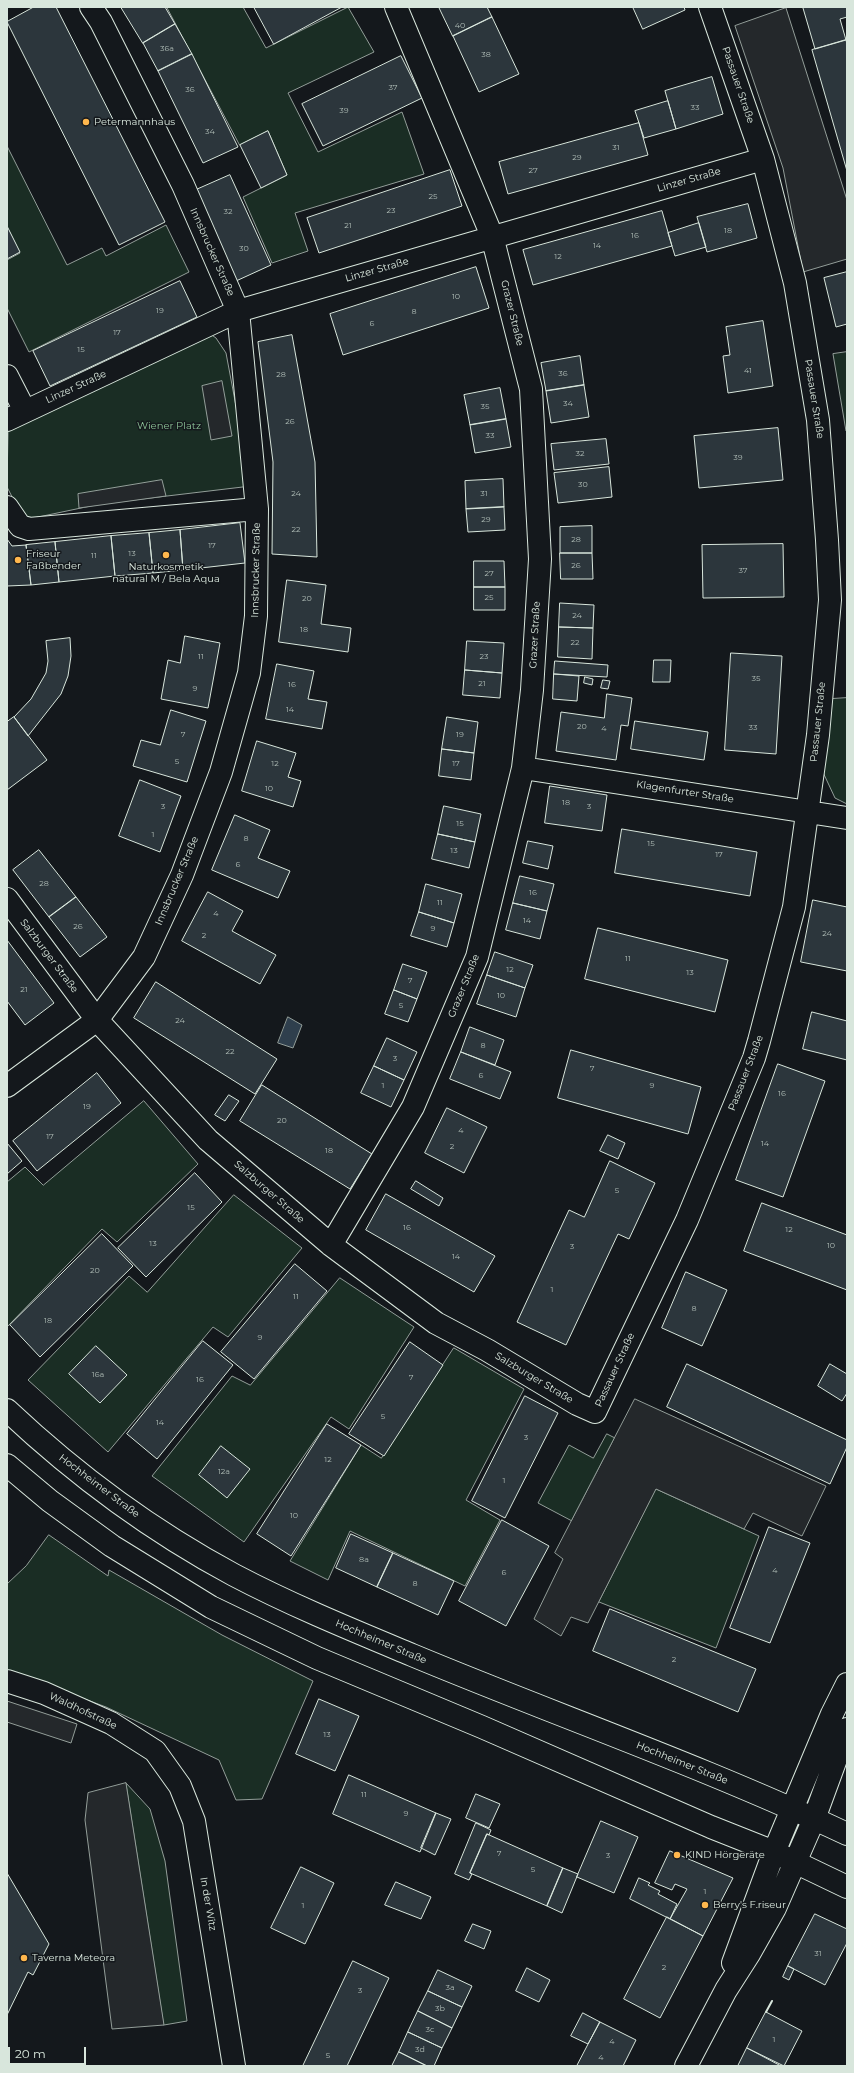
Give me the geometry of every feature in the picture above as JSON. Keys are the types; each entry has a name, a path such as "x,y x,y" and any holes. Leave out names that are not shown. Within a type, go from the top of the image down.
{"street":[{"name":"Innsbrucker Straße","path":"7,1086 97,1020 144,957 182,875 221,772 249,673 256,616 257,509 238,311 183,186 101,22 92,7"},
{"name":"Grazer Straße","path":"331,1245 413,1107 477,956 523,768 532,690 540,559 531,389 492,236 396,7"},
{"name":"Passauer Straße","path":"595,1412 687,1220 754,1058 794,908 818,735 830,600 821,441 795,282 763,160 710,7"},
{"name":"Linzer Straße","path":"16,415 238,311 492,236 763,160"},
{"path":"7,376 16,415"},
{"path":"7,507 20,526 29,529 257,509"},
{"name":"Klagenfurter Straße","path":"523,768 847,818"},
{"name":"Salzburger Straße","path":"7,899 97,1020 208,1140 331,1245 436,1322 487,1350 577,1404 595,1412"},
{"name":"Hochheimer Straße","path":"7,1410 102,1490 183,1546 235,1575 336,1623 518,1699 675,1759 793,1808 847,1834"},
{"path":"7,1464 50,1500 112,1546 211,1607 317,1658 482,1727 711,1827 774,1852 847,1887"},
{"name":"Waldhofstraße","path":"7,1680 44,1693 111,1722 155,1751"},
{"path":"726,1990 735,1956 774,1852 847,1684"},
{"path":"686,2066 726,1990 768,1922 814,1818 847,1730"},
{"name":"In der Witz","path":"155,1751 180,1786 194,1821 234,2066"}],"green space":[{"path":"167,7 243,7 266,48 348,7 374,52 288,93 318,152 402,112 424,174 295,213 308,251 272,263 243,197 287,175 268,131 240,145"},
{"path":"7,146 67,265 102,248 106,256 166,225 189,272 29,352 7,308 7,260 20,253 7,227"},
{"name":"Wiener Platz","path":"206,331 216,338 226,353 251,486 100,504 24,520 7,487 8,430"},
{"path":"847,352 847,431 846,431 833,354"},
{"path":"847,698 847,804 835,798 821,768 831,699"},
{"path":"144,1101 198,1164 117,1242 102,1229 7,1327 7,1182 25,1167 43,1185"},
{"path":"234,1195 302,1248 228,1337 213,1327 108,1452 28,1380 129,1276 147,1292"},
{"path":"340,1278 414,1327 349,1429 331,1417 244,1542 152,1476 232,1376 250,1385"},
{"path":"454,1348 524,1389 466,1500 500,1520 465,1586 350,1531 328,1580 290,1561 361,1445 381,1458"},
{"path":"607,1434 615,1438 572,1521 538,1503 569,1445 593,1458"},
{"path":"656,1489 759,1536 716,1648 599,1602"},
{"path":"49,1535 108,1576 109,1570 222,1635 313,1681 262,1799 236,1800 219,1760 106,1707 7,1670 7,1584 26,1566"},
{"path":"126,1783 150,1809 165,1861 187,2021 164,2025"}],"shaded area":[{"path":"786,8 847,200 847,259 803,272 783,168 735,26"},
{"path":"222,381 232,436 211,440 202,386"},
{"path":"162,480 166,496 79,508 78,494"},
{"path":"635,1399 826,1486 802,1536 753,1513 744,1529 656,1489 588,1623 571,1617 561,1636 534,1619 563,1559 555,1553"},
{"path":"7,1701 77,1724 71,1743 7,1722"},
{"path":"126,1783 164,2025 112,2029 85,1820 88,1793"}],"water":[{"path":"288,1017 302,1025 293,1048 278,1043"}],"building":[{"name":"Petermannhaus","path":"34,7 56,7 165,222 119,245 7,22"},
{"path":"121,7 165,7 175,24 143,43"},
{"path":"254,7 342,7 274,44"},
{"path":"439,7 487,7 492,17 453,36"},
{"path":"633,7 684,7 685,10 643,29"},
{"path":"847,7 847,17 840,19 846,40 815,49 803,8"},
{"path":"492,17 519,74 479,92 453,36"},
{"path":"175,24 192,54 158,71 143,43"},
{"path":"846,40 847,44 847,171 812,50"},
{"path":"192,54 238,147 203,163 158,71"},
{"path":"401,56 422,98 323,146 302,104"},
{"path":"712,77 723,114 676,129 665,91"},
{"path":"668,101 676,129 644,138 635,111"},
{"path":"639,123 648,155 508,194 499,162"},
{"path":"268,131 287,175 261,188 240,145"},
{"path":"450,170 462,206 319,253 307,218"},
{"path":"230,175 271,265 236,281 196,190"},
{"path":"748,204 757,238 707,252 697,217"},
{"path":"662,211 672,246 533,285 523,250"},
{"path":"699,223 706,247 675,256 668,233"},
{"path":"7,226 20,252 7,259"},
{"path":"476,267 489,308 343,355 330,314"},
{"path":"847,272 847,324 836,327 824,278"},
{"path":"180,281 197,317 50,386 33,351"},
{"path":"763,321 773,386 728,393 723,356 730,355 726,327"},
{"path":"292,335 315,462 317,557 272,554 273,462 258,342"},
{"path":"580,356 584,385 546,391 541,363"},
{"path":"584,385 589,417 551,423 546,391"},
{"path":"500,388 506,419 470,425 464,395"},
{"path":"506,419 511,447 475,453 470,425"},
{"path":"778,428 783,480 699,488 694,436"},
{"path":"606,439 609,464 554,470 551,444"},
{"path":"609,467 612,497 558,503 554,473"},
{"path":"503,479 504,507 466,509 465,481"},
{"path":"504,507 505,530 468,532 466,509"},
{"path":"240,523 245,563 183,570 180,530"},
{"path":"592,526 592,553 560,553 560,527"},
{"path":"180,530 183,570 153,573 149,533"},
{"path":"149,533 153,573 115,576 111,536"},
{"path":"111,536 115,576 59,582 55,542"},
{"path":"7,539 12,546 26,545 31,585 7,586"},
{"path":"55,542 59,582 31,585 26,545"},
{"path":"783,544 784,597 703,598 702,545"},
{"path":"560,553 592,553 593,579 561,579"},
{"path":"474,561 504,561 505,587 474,587"},
{"path":"287,580 326,585 321,624 351,628 348,652 279,642"},
{"path":"474,587 505,587 505,610 474,610"},
{"path":"560,603 594,605 593,628 559,627"},
{"path":"559,627 593,628 592,659 558,657"},
{"path":"185,636 220,643 208,708 161,699 168,660 180,663"},
{"path":"70,638 71,656 68,676 61,694 28,736 14,717 31,699 46,673 48,661 46,641"},
{"path":"467,641 504,643 502,673 465,670"},
{"path":"731,653 782,656 776,754 725,750"},
{"path":"654,660 671,660 670,682 653,682"},
{"path":"555,661 608,665 607,677 554,674"},
{"path":"277,664 314,671 308,699 327,702 322,729 266,719"},
{"path":"465,670 502,673 500,698 463,695"},
{"path":"554,674 579,676 577,701 553,699"},
{"path":"585,677 593,679 592,685 584,683"},
{"path":"603,680 610,681 608,689 601,688"},
{"path":"607,694 632,698 628,726 621,725 616,760 556,751 561,712 604,718"},
{"path":"171,710 206,721 187,782 133,766 141,740 160,745"},
{"path":"14,717 47,760 7,790 7,722"},
{"path":"447,717 478,722 474,753 442,749"},
{"path":"635,721 708,732 704,760 631,749"},
{"path":"257,741 296,753 288,777 301,781 293,807 242,791"},
{"path":"442,749 474,753 471,780 439,776"},
{"path":"140,780 181,796 160,852 119,836"},
{"path":"550,786 607,795 602,831 545,823"},
{"path":"444,806 481,814 475,842 438,834"},
{"path":"235,815 270,830 258,858 290,871 278,898 212,870"},
{"path":"622,829 757,852 750,896 615,873"},
{"path":"438,834 475,842 469,868 432,859"},
{"path":"528,841 553,846 548,869 523,863"},
{"path":"39,850 76,897 49,917 13,870"},
{"path":"520,876 554,884 547,911 513,903"},
{"path":"426,884 462,894 454,923 419,912"},
{"path":"208,892 243,911 232,931 276,955 260,984 182,941"},
{"path":"76,897 107,937 80,957 49,917"},
{"path":"813,900 847,907 847,971 801,962"},
{"path":"513,903 547,911 540,939 506,930"},
{"path":"419,912 454,923 447,947 411,936"},
{"path":"598,928 728,960 715,1012 585,979"},
{"path":"7,940 54,1003 25,1025 7,1001"},
{"path":"495,952 533,965 525,988 487,975"},
{"path":"403,964 427,972 417,999 394,990"},
{"path":"487,975 525,988 516,1017 477,1004"},
{"path":"156,982 277,1059 255,1094 134,1018"},
{"path":"394,990 417,999 408,1022 385,1014"},
{"path":"812,1012 847,1021 847,1060 803,1049"},
{"path":"470,1027 504,1040 495,1065 461,1052"},
{"path":"387,1038 417,1052 404,1080 374,1066"},
{"path":"571,1050 701,1087 688,1134 558,1098"},
{"path":"461,1052 511,1072 500,1099 450,1079"},
{"path":"778,1064 825,1081 783,1197 736,1180"},
{"path":"374,1066 404,1080 391,1107 361,1093"},
{"path":"97,1073 121,1103 37,1171 13,1141"},
{"path":"262,1085 372,1154 350,1189 240,1121"},
{"path":"229,1095 239,1101 225,1121 215,1115"},
{"path":"447,1108 487,1127 464,1173 425,1153"},
{"path":"608,1135 625,1143 618,1159 600,1151"},
{"path":"7,1143 22,1161 7,1174"},
{"path":"610,1161 655,1183 629,1239 618,1234 566,1345 517,1322 569,1210 584,1217"},
{"path":"195,1173 222,1202 146,1277 118,1248"},
{"path":"416,1181 443,1198 439,1206 411,1189"},
{"path":"386,1194 495,1256 474,1292 366,1230"},
{"path":"762,1203 847,1235 847,1290 744,1251"},
{"path":"102,1234 133,1266 40,1357 10,1325"},
{"path":"295,1264 327,1291 254,1379 221,1352"},
{"path":"686,1272 727,1290 702,1346 662,1328"},
{"path":"203,1341 233,1365 157,1459 127,1434"},
{"path":"410,1342 443,1365 384,1456 349,1434"},
{"path":"96,1346 127,1375 100,1403 69,1374"},
{"path":"687,1364 847,1440 847,1447 830,1484 667,1407"},
{"path":"830,1364 847,1374 847,1393 842,1401 818,1386"},
{"path":"525,1396 558,1413 505,1518 472,1501"},
{"path":"327,1424 361,1445 291,1556 257,1534"},
{"path":"221,1446 250,1469 227,1498 199,1475"},
{"path":"502,1520 549,1546 506,1626 459,1601"},
{"path":"769,1527 810,1543 770,1643 730,1628"},
{"path":"351,1534 393,1553 377,1587 336,1568"},
{"path":"393,1553 454,1581 438,1615 377,1587"},
{"path":"610,1609 756,1669 738,1712 593,1651"},
{"path":"319,1699 359,1716 335,1771 296,1754"},
{"path":"349,1775 436,1813 420,1852 333,1814"},
{"path":"476,1794 500,1804 489,1828 466,1818"},
{"path":"436,1813 451,1819 435,1855 421,1848"},
{"path":"601,1821 638,1837 614,1893 577,1877"},
{"path":"476,1823 491,1830 489,1835 487,1834 470,1873 472,1874 469,1880 455,1874"},
{"path":"487,1834 563,1868 547,1906 470,1873"},
{"path":"670,1851 733,1878 703,1936 670,1919 687,1889 675,1884 672,1890 655,1883"},
{"path":"301,1867 334,1883 305,1944 271,1928"},
{"path":"563,1868 578,1874 562,1913 547,1906"},
{"name":"Taverna Meteora","path":"7,1873 49,1944 33,1975 28,1972 7,2015"},
{"path":"639,1878 650,1883 648,1885 660,1891 658,1894 677,1904 670,1919 630,1899"},
{"path":"396,1882 431,1897 421,1919 385,1905"},
{"path":"815,1914 847,1929 847,1943 825,1985 788,1966"},
{"path":"667,1917 703,1936 660,2018 624,1999"},
{"path":"473,1924 491,1931 484,1949 465,1941"},
{"path":"353,1961 389,1978 347,2066 303,2066"},
{"path":"788,1966 794,1969 789,1980 783,1977"},
{"path":"527,1968 550,1980 539,2002 516,1991"},
{"path":"438,1970 472,1986 462,2007 428,1991"},
{"path":"428,1991 462,2007 452,2028 418,2011"},
{"path":"418,2011 452,2028 442,2048 408,2032"},
{"path":"766,2012 802,2031 784,2066 747,2048"},
{"path":"583,2013 600,2022 588,2044 571,2036"},
{"path":"600,2022 636,2040 623,2066 577,2066"},
{"path":"408,2032 442,2048 434,2066 427,2066 399,2052"},
{"path":"747,2048 781,2066 738,2066"},
{"path":"399,2052 427,2066 392,2066"}],"wall":[{"path":"766,2012 772,2001"}],"place":[{"name":"Petermannhaus","path":"86,122"},
{"name":"Naturkosmetik natural M / Bela Aqua","path":"166,555"},
{"name":"Friseur Faßbender","path":"18,560"},
{"name":"KIND Hörgeräte","path":"677,1855"},
{"name":"Berry's F.riseur","path":"705,1905"},
{"name":"Taverna Meteora","path":"24,1958"}]}
